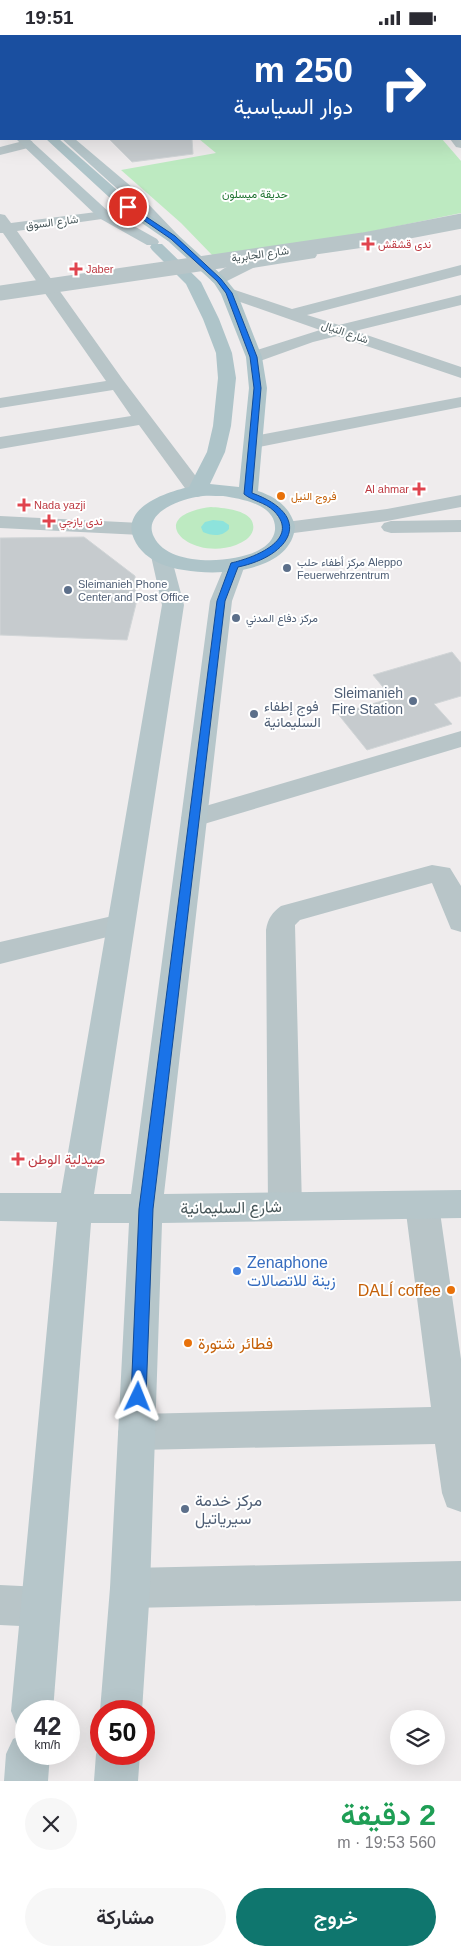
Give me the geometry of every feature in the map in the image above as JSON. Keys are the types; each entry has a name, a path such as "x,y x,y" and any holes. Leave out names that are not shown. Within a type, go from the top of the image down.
{"main road":[{"path":"29,140 104,215 152,242"},
{"path":"29,140 152,242 193,283 212,319 224,353 228,378 222,427 216,452 197,491"},
{"path":"53,140 128,207 173,238"},
{"path":"69,140 128,191 173,238 224,286 254,357 258,388 248,494"},
{"path":"223,490 248,494 276,508 284,518 285,532 281,543 262,557 234,565 208,567 183,563 162,556 146,544 141,529 143,519 162,501 197,491 223,490"},
{"path":"33,1700 75,1208 173,605 162,556"},
{"path":"123,1700 130,1588 146,1209 221,601 234,565"},
{"name":"شارع السليمانية","path":"0,1207 146,1209 461,1204"},
{"path":"26,1781 27,1765"},
{"path":"116,1781 117,1765"}],"street":[{"path":"0,151 29,140"},
{"name":"شارع السوق","path":"2,225 104,215"},
{"name":"شارع الجابرية","path":"0,293 363,240 461,221"},
{"path":"2,225 197,491"},
{"path":"224,286 228,273 250,265 461,226"},
{"path":"0,297 180,270"},
{"path":"293,315 325,304 461,270"},
{"name":"شارع النيال","path":"224,286 293,315 461,373"},
{"path":"254,357 339,330 456,304"},
{"path":"0,403 117,384"},
{"path":"254,442 461,402"},
{"path":"0,443 144,419"},
{"path":"285,532 461,501"},
{"path":"0,522 141,529"},
{"path":"285,532 358,528 461,526"},
{"path":"194,818 461,739"},
{"path":"285,1207 280,930 282,920 291,913 432,874 441,875 446,882 461,922"},
{"path":"0,953 121,924"},
{"path":"422,1205 456,1425 461,1493"},
{"path":"137,1432 456,1425"},
{"path":"130,1588 461,1581"},
{"path":"0,1605 41,1607"}],"green space":[{"name":"حديقة ميسلون","path":"200,140 443,140 461,161 461,213 364,233 213,256 181,223 121,170 216,153"},
{"path":"211,507 231,509 245,514 253,523 253,530 249,537 236,545 219,549 189,543 180,536 176,527 179,519 190,512"}],"water":[{"path":"213,520 223,521 229,525 229,529 217,535 203,532 201,527 205,522"}],"building":[{"path":"110,140 192,140 193,154 132,162"},
{"name":"Sleimanieh Phone Center and Post Office","path":"84,537 135,576 136,604 127,640 0,635 0,538"},
{"name":"Sleimanieh Fire Station","path":"452,652 461,663 461,696 434,704 452,724 367,750 338,714 392,698 373,675"}],"place":[{"name":"ندى قشقش","path":"368,244"},
{"name":"Jaber","path":"76,269"},
{"name":"Al ahmar","path":"419,489"},
{"name":"فروج النيل","path":"281,496"},
{"name":"Nada yazji","path":"24,505"},
{"name":"ندى يازجي","path":"49,521"},
{"name":"مركز أطفاء حلب Aleppo Feuerwehrzentrum","path":"287,568"},
{"name":"Sleimanieh Phone Center and Post Office","path":"68,590"},
{"name":"مركز دفاع المدني","path":"236,618"},
{"name":"Sleimanieh Fire Station","path":"413,701"},
{"name":"فوج إطفاء السليمانية","path":"254,714"},
{"name":"صيدلية الوطن","path":"18,1159"},
{"name":"Zenaphone زينة للاتصالات","path":"237,1271"},
{"name":"DALÍ coffee","path":"451,1290"},
{"name":"فطائر شتورة","path":"188,1343"},
{"name":"مركز خدمة سيرياتيل","path":"185,1509"}],"route":[{"path":"128,207 173,238 219,280 229,293 254,357 258,388 248,494 276,508 284,518 286,528 281,543 273,551 250,562 234,565 221,601 146,1209 138,1397"}]}
